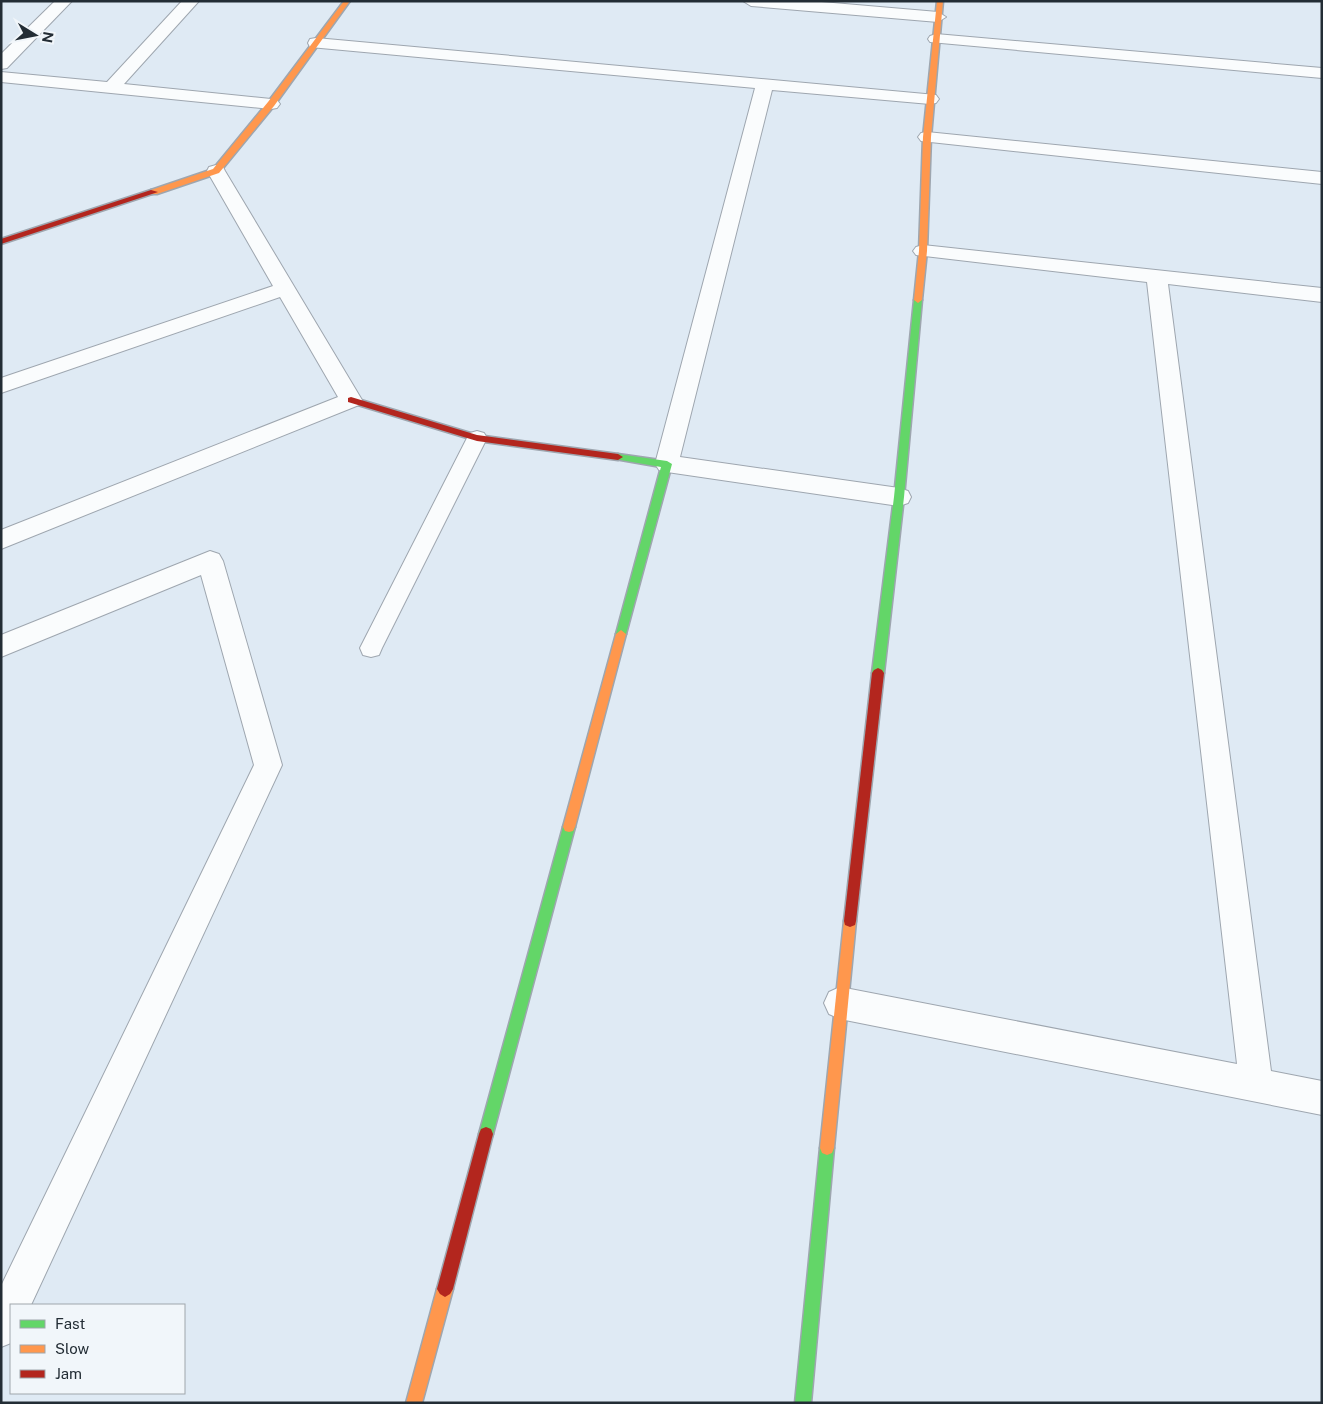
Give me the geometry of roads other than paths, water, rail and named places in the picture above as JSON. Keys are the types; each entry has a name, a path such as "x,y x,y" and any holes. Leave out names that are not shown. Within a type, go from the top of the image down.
{"street":[{"path":"1,64 64,1"},
{"path":"112,87 191,1"},
{"path":"1,242 216,171 271,104 347,1"},
{"path":"751,1 939,9 927,137 923,251 899,497 840,1003 803,1403"},
{"path":"936,39 1322,73"},
{"path":"316,43 930,99"},
{"path":"1,77 271,104"},
{"path":"414,1403 667,464 765,84"},
{"path":"927,137 1322,178"},
{"path":"216,171 351,400"},
{"path":"923,251 1322,294"},
{"path":"1157,277 1256,1085"},
{"path":"1,386 284,289"},
{"path":"1,540 351,400 477,438 899,497"},
{"path":"1,646 210,561 268,765 13,1304"},
{"path":"840,1003 1322,1098"},
{"path":"1,1328 10,1310"}],"lane":[{"path":"371,648 477,438"}]}
